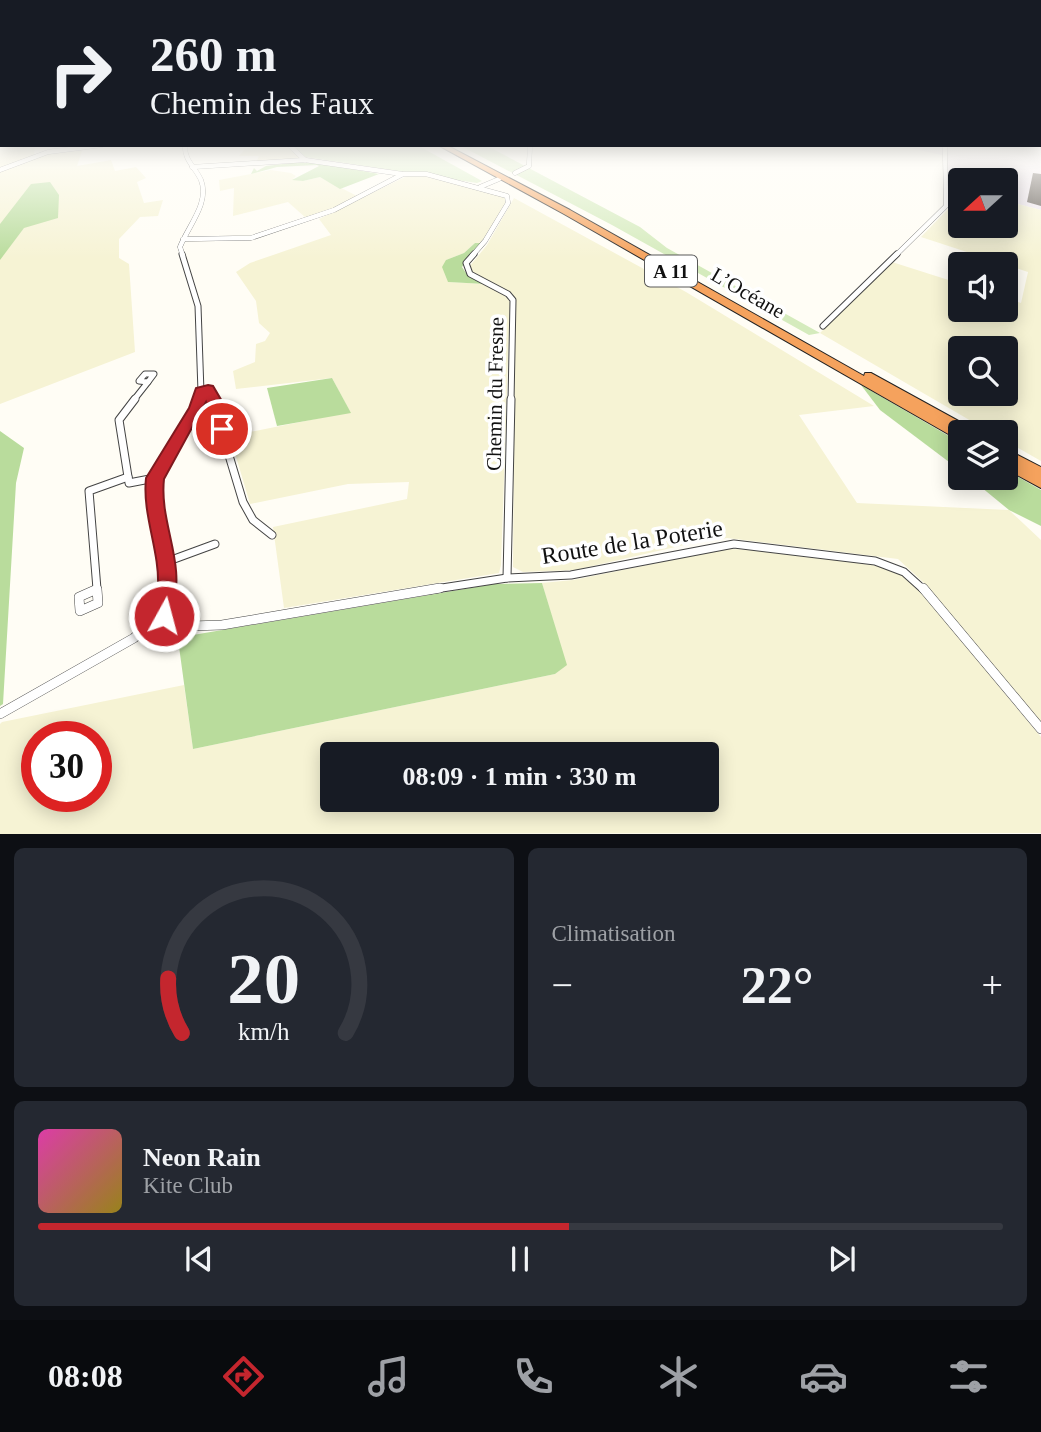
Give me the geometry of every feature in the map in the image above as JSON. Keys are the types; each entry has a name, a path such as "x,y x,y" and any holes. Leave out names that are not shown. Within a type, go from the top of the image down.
{"highway":[{"name":"L’Océane","path":"512,182 948,429"},
{"name":"L’Océane","path":"522,182 949,420"},
{"path":"1018,460 1041,473"},
{"path":"1018,470 1041,482"}],"street":[{"path":"0,715 134,638 160,614 168,590 166,562 153,492 155,478 197,409 201,392 198,306 181,250 183,239 199,212 202,188 199,182"},
{"path":"183,239 251,238 334,211 388,182"},
{"path":"459,182 480,187 492,182"},
{"path":"823,326 947,206 946,182"},
{"name":"Chemin du Fresne","path":"480,187 503,194 509,199 485,241 466,263 470,274 508,294 513,300 507,578"},
{"path":"148,382 119,421 129,483 155,478"},
{"path":"201,392 208,390 215,403 237,481 252,519 272,535"},
{"path":"97,589 89,491 128,477"},
{"path":"166,562 215,544"},
{"name":"Route de la Poterie","path":"160,614 191,626 222,625 507,578 571,575 734,544 883,563 904,572 918,582 1041,729"}],"shaded area":[{"path":"0,182 137,182 144,203 163,200 158,216 140,217 119,239 119,258 129,264 135,352 0,404"},
{"path":"219,182 330,182 357,196 333,209 306,218 288,202 233,216 234,188 220,191"},
{"path":"395,182 451,182 494,192 506,198 507,201 481,243 475,243 464,253 446,260 448,282 485,284 505,295 510,302 499,573 284,608 273,527 407,499 409,482 348,484 250,504 230,436 350,412 332,378 236,389 233,371 255,362 256,344 265,341 270,333 259,323 256,301 236,272 250,263 331,235 319,219"},
{"path":"1018,182 1041,182 1041,210 1018,204"},
{"path":"514,198 686,292 874,406 799,415 857,503 1009,510 1041,540 1041,723 923,582 898,559 727,538 575,570 523,572 513,567 515,301 512,293 473,273 469,267 487,245"},
{"path":"1018,204 1041,210 1041,461 1018,448 1018,420 969,420 820,333 892,262 948,280 948,322 1018,322 1018,302 1021,303 1028,272 1018,269 1018,252 967,252 921,237 948,209 948,238 1018,238"},
{"path":"727,549 767,550 893,568 918,588 1041,737 1041,833 0,834 2,722 184,685 193,749 555,674 566,665 542,583 573,580"}],"green space":[{"path":"50,182 59,195 58,218 24,228 0,260 0,224 31,184"},
{"path":"328,182 358,182 340,189"},
{"path":"530,182 555,182 640,227 667,248 820,333 809,335"},
{"path":"475,243 481,243 462,267 466,273 485,284 448,282 442,267 446,260 464,253"},
{"path":"332,378 351,413 277,426 267,388"},
{"path":"861,385 948,435 948,461 880,410"},
{"path":"0,431 24,448 16,483 3,704 0,706"},
{"path":"1018,477 1041,490 1041,526 1009,510 985,490 1018,490"},
{"path":"542,583 567,665 555,674 193,749 177,632 187,636 494,584"}],"building":[{"path":"1031,182 1041,182 1041,206 1027,202"}],"route":[{"path":"164,616 160,614 168,590 166,562 153,492 155,478 197,409 201,392 208,390 215,403 222,429"}]}
